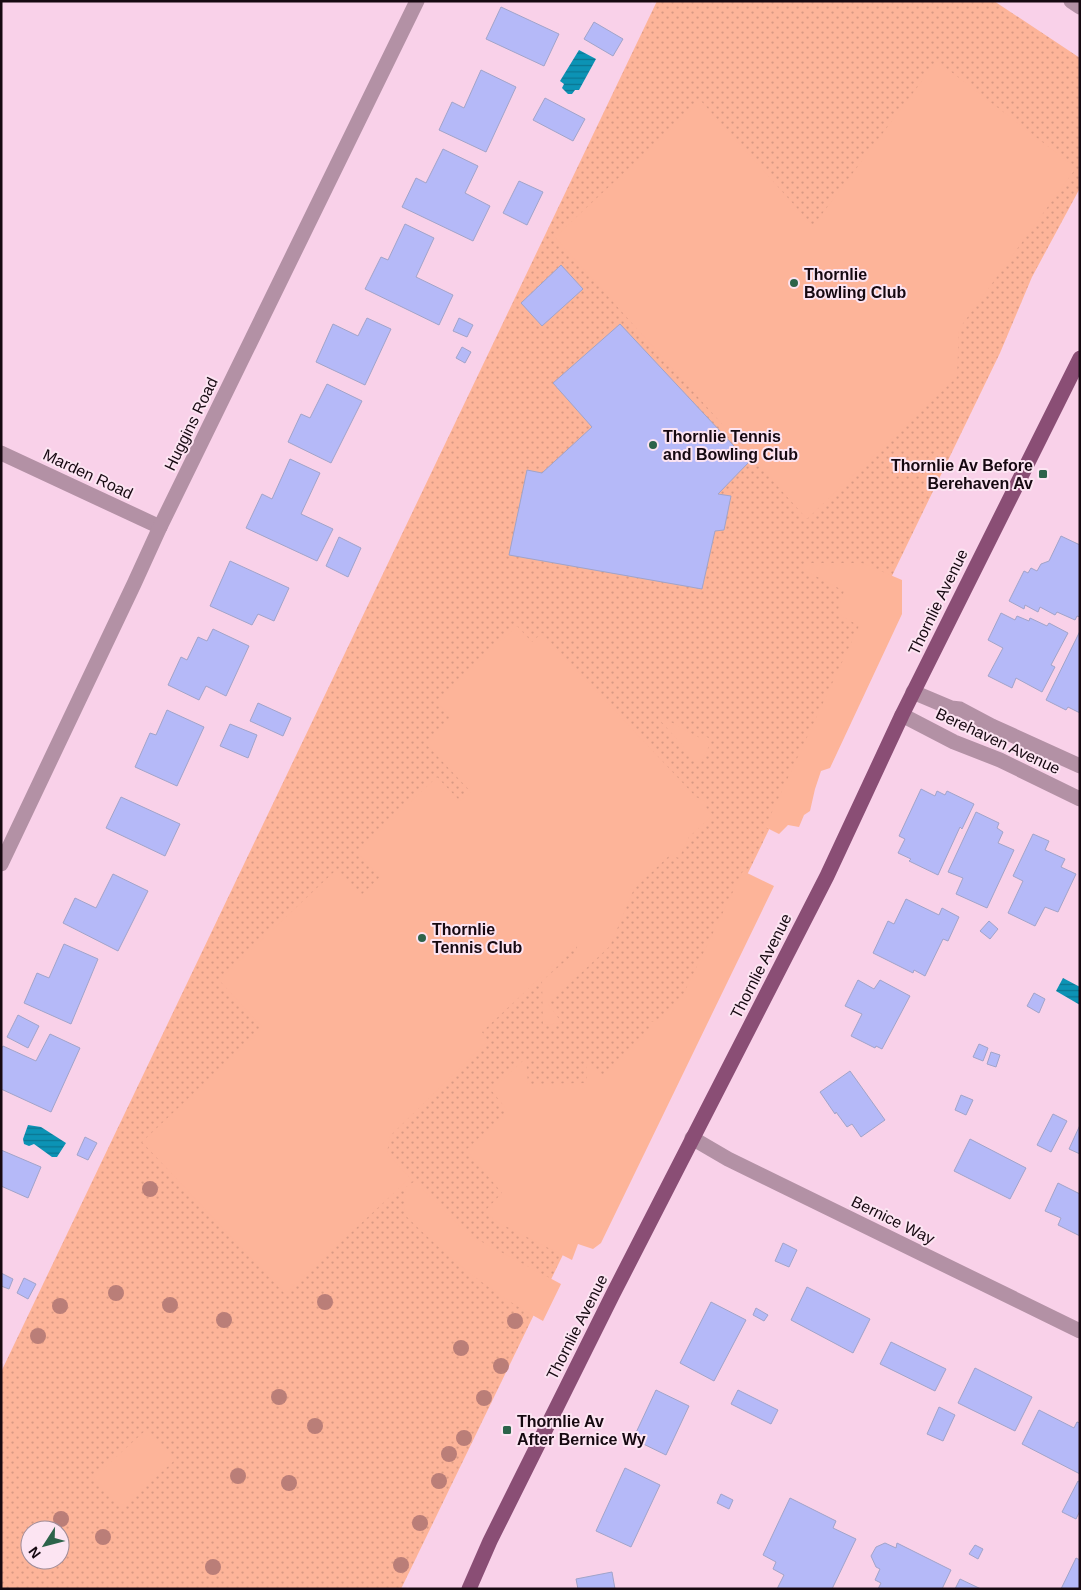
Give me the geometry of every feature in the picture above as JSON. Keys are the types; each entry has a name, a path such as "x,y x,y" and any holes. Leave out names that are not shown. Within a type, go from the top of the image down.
{"main road":[{"name":"Thornlie Avenue","path":"469,1589 490,1541 692,1138 827,876 902,715 1080,358"}],"street":[{"name":"Huggins Road","path":"1,864 160,526 417,1"},
{"path":"1071,1 1080,7"},
{"name":"Marden Road","path":"1,453 160,526"},
{"name":"Berehaven Avenue","path":"914,692 951,708 960,709 992,726 1080,766"},
{"name":"Berehaven Avenue","path":"902,715 954,742 1000,760 1080,799"},
{"name":"Bernice Way","path":"692,1138 728,1159 1080,1332"}],"shaded area":[{"path":"657,1 994,1 1080,58 1080,188 1032,277 1000,353 401,1589 1,1589 1,1372"},
{"name":"Thornlie Bowling Club","path":"937,61 1076,168 959,329 957,377 807,519 555,237 701,101 813,226"},
{"path":"808,563 862,563 902,580 902,614 830,768 821,771 810,811 804,815 799,827 788,825 779,834 765,827 859,626 837,613 844,591 802,569"},
{"name":"Thornlie Tennis Club","path":"517,626 532,642 542,633 696,797 707,802 705,806 713,815 689,837 679,858 670,855 634,889 610,946 548,1004 562,1023 543,1025 542,981 577,951 577,943 482,1032 488,1041 390,1136 387,1153 410,1178 285,1294 142,1142 263,1028 219,980 335,871 360,896 380,877 357,852 437,777 460,801 471,792 425,743 451,717 436,701"},
{"path":"660,716 700,738 705,736 712,740 700,765 658,718"},
{"path":"743,871 774,886 601,1243 593,1249 578,1244 572,1260 499,1223 484,1212 502,1193 466,1150 508,1111 491,1090 526,1058 528,1084 587,1083 586,1060 602,1076 649,1031 651,1022 657,1021 682,997"},
{"path":"415,1181 467,1234 561,1284 543,1321 469,1273 404,1214 406,1187"},
{"path":"147,1429 175,1460 122,1508 94,1477"}],"water":[{"path":"579,50 596,59 579,90 568,94 562,88 564,84 560,81"},
{"path":"1063,978 1080,987 1080,1005 1056,991"},
{"path":"28,1125 41,1127 66,1143 57,1157 52,1157 34,1144 29,1146 24,1144 23,1139"}],"building":[{"path":"501,7 559,34 544,66 486,39"},
{"path":"594,22 623,39 613,56 584,39"},
{"path":"481,70 516,87 486,152 439,130 452,102 464,108"},
{"path":"545,98 585,119 573,141 533,120"},
{"path":"443,149 478,166 465,193 490,206 473,241 402,207 416,178 426,183"},
{"path":"519,181 543,192 527,225 503,213"},
{"path":"405,224 434,238 416,277 453,295 439,325 365,289 381,257 388,260"},
{"path":"561,265 583,289 542,326 521,303"},
{"path":"367,318 391,329 365,385 316,362 333,324 358,336"},
{"path":"459,318 473,325 467,337 453,331"},
{"name":"Thornlie Tennis and Bowling Club","path":"620,324 749,462 718,494 731,496 724,530 715,531 702,589 509,555 527,470 542,473 592,427 553,383"},
{"path":"462,347 471,352 465,363 456,358"},
{"path":"327,384 362,401 331,463 288,442 301,414 310,418"},
{"path":"290,459 320,473 301,514 333,529 317,561 246,528 262,494 272,499"},
{"path":"1061,536 1080,545 1080,617 1077,616 1075,620 1057,612 1055,615 1040,607 1038,612 1025,605 1024,609 1009,601 1024,571 1028,573 1031,568 1037,571 1041,564 1049,561"},
{"path":"339,537 361,548 348,577 326,566"},
{"path":"230,561 289,588 274,621 258,614 252,625 210,606"},
{"path":"1001,613 1015,620 1017,616 1029,621 1030,618 1047,626 1049,623 1068,633 1051,665 1055,667 1042,692 1016,678 1012,688 988,676 1003,648 988,640"},
{"path":"213,629 249,646 226,696 206,686 199,700 168,685 181,657 187,660 198,637 207,641"},
{"path":"1080,631 1080,713 1068,707 1066,710 1046,700"},
{"path":"258,703 291,718 283,736 250,721"},
{"path":"167,710 204,727 177,786 135,767 150,733 156,735"},
{"path":"230,724 257,735 248,758 220,746"},
{"path":"921,789 935,796 937,791 945,795 947,791 974,804 962,829 960,827 938,875 909,861 911,859 898,853 905,839 899,836"},
{"path":"121,797 180,824 165,856 106,828"},
{"path":"976,812 999,823 997,828 1003,832 998,843 1014,850 987,908 956,894 963,878 948,872"},
{"path":"1033,834 1049,841 1045,850 1065,859 1061,867 1076,874 1058,912 1045,907 1035,926 1008,913 1023,881 1013,876"},
{"path":"113,874 148,891 118,951 63,923 75,898 96,908"},
{"path":"906,899 939,915 942,908 959,917 948,941 943,939 925,976 914,970 913,973 873,953 888,921 894,924"},
{"path":"989,921 998,929 990,939 980,931"},
{"path":"64,944 98,959 71,1024 24,1003 37,973 49,978"},
{"path":"858,980 874,989 880,980 910,996 882,1049 876,1046 875,1048 851,1036 862,1014 845,1006"},
{"path":"1034,993 1045,999 1039,1013 1027,1006"},
{"path":"18,1015 39,1026 28,1048 7,1037"},
{"path":"50,1034 80,1048 51,1112 1,1089 1,1049 3,1046 36,1061"},
{"path":"979,1044 988,1048 983,1061 973,1057"},
{"path":"991,1052 1000,1055 996,1067 987,1064"},
{"path":"850,1071 885,1120 861,1137 852,1124 847,1127 836,1112 835,1114 820,1092"},
{"path":"961,1095 973,1100 966,1115 955,1110"},
{"path":"1053,1114 1067,1121 1051,1152 1037,1145"},
{"path":"1080,1125 1080,1154 1069,1149"},
{"path":"85,1137 97,1143 88,1160 77,1155"},
{"path":"970,1139 1026,1168 1010,1199 954,1171"},
{"path":"1,1150 41,1167 28,1198 1,1186"},
{"path":"1058,1183 1080,1194 1080,1236 1058,1225 1061,1218 1045,1211"},
{"path":"783,1243 797,1250 789,1267 775,1261"},
{"path":"1,1273 13,1279 9,1289 1,1286"},
{"path":"24,1278 36,1284 28,1299 17,1293"},
{"path":"807,1287 870,1319 853,1353 791,1320"},
{"path":"711,1302 746,1320 714,1381 680,1363"},
{"path":"756,1308 768,1315 764,1321 753,1315"},
{"path":"891,1342 946,1369 935,1391 880,1364"},
{"path":"975,1368 1032,1397 1015,1431 958,1403"},
{"path":"656,1390 689,1406 666,1455 633,1439"},
{"path":"738,1390 778,1410 771,1424 731,1404"},
{"path":"939,1407 955,1415 943,1441 927,1434"},
{"path":"1039,1410 1074,1428 1077,1422 1080,1423 1080,1474 1022,1444"},
{"path":"625,1468 660,1485 631,1547 596,1531"},
{"path":"1078,1481 1080,1482 1080,1511 1076,1519 1062,1512"},
{"path":"721,1494 733,1500 729,1509 717,1503"},
{"path":"790,1498 836,1521 833,1528 856,1539 832,1589 777,1589 784,1575 773,1569 776,1562 763,1555"},
{"path":"885,1543 896,1548 897,1543 951,1570 942,1589 878,1589 881,1583 875,1580 880,1569 876,1567 871,1556 876,1547"},
{"path":"975,1545 983,1549 978,1559 969,1554"},
{"path":"1076,1558 1080,1560 1080,1589 1061,1589"},
{"path":"612,1572 615,1589 578,1589 576,1579"},
{"path":"960,1579 981,1589 955,1589"}],"place":[{"name":"Thornlie Bowling Club","path":"794,283"},
{"name":"Thornlie Tennis and Bowling Club","path":"653,445"},
{"name":"Thornlie Av Before Berehaven Av","path":"1043,474"},
{"name":"Thornlie Tennis Club","path":"422,938"},
{"name":"Thornlie Av After Bernice Wy","path":"507,1430"}]}
